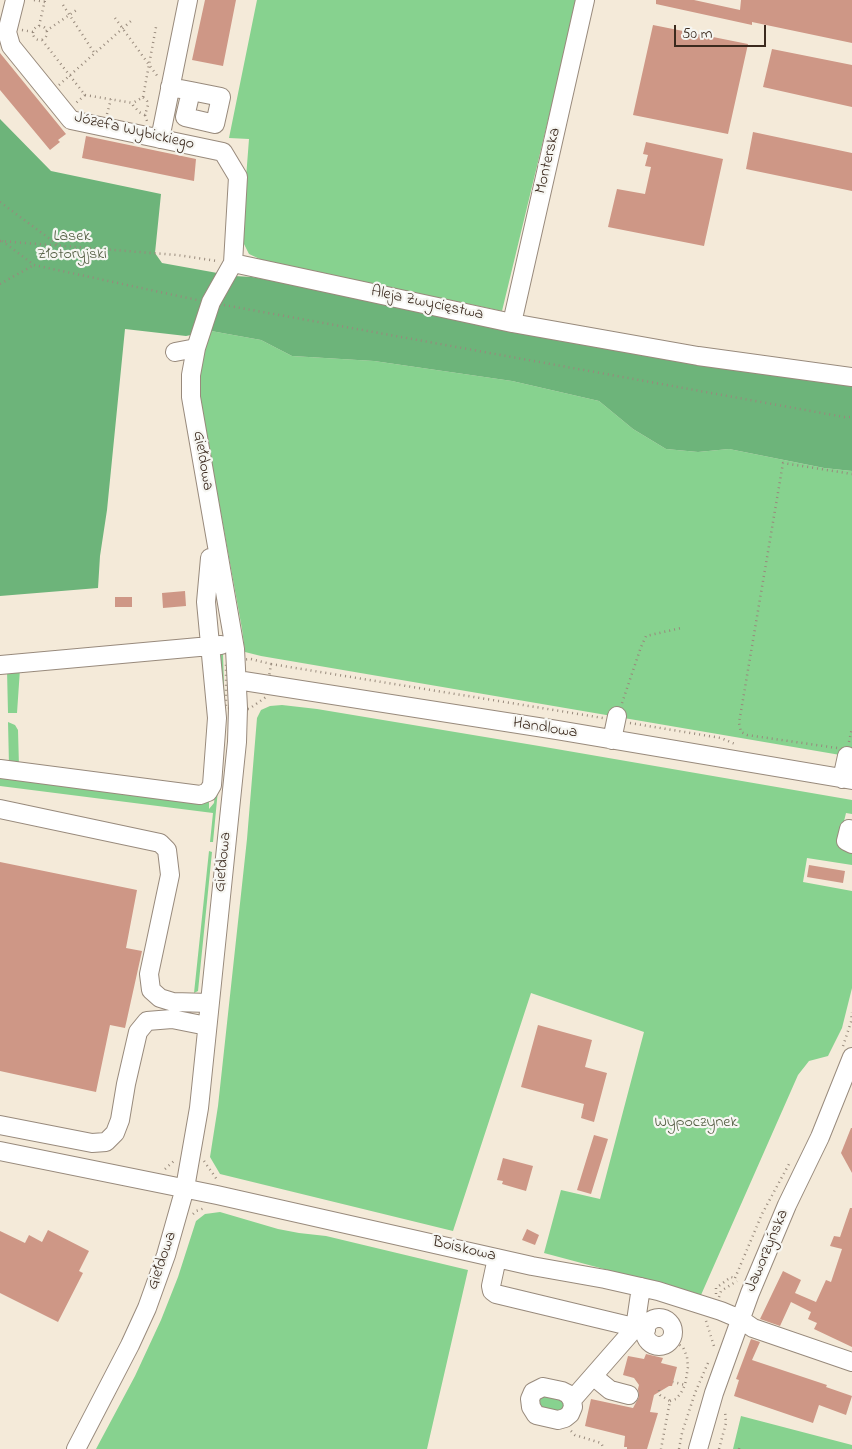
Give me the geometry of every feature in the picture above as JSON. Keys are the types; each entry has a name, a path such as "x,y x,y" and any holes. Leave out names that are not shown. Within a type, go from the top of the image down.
{"street":[{"name":"Józefa Wybickiego","path":"15,0 7,32 10,46 71,120 223,152 238,177 230,258"},
{"path":"155,138 170,89 188,0"},
{"name":"Monterska","path":"512,322 585,0"},
{"path":"170,89 191,91"},
{"name":"Aleja Zwycięstwa","path":"230,258 512,322 698,356 852,378"},
{"name":"Giełdowa","path":"76,1449 116,1374 147,1308 166,1255 185,1188 199,1108 237,742 237,680 234,644 209,558 191,397 191,375 196,348 211,302 230,258"},
{"path":"175,352 196,348"},
{"path":"0,769 200,795 208,792 212,785 217,718 206,602 209,558"},
{"path":"0,665 234,644"},
{"name":"Handlowa","path":"237,680 847,779"},
{"path":"612,740 616,719"},
{"path":"844,751 847,779"},
{"path":"0,809 160,843 166,850 170,874 149,974 150,990 146,1021 138,1032 120,1120 115,1133 106,1142 92,1144 0,1125"},
{"path":"150,990 160,998 173,1002 210,1003"},
{"path":"146,1021 172,1018 207,1026"},
{"name":"Jaworzyńska","path":"698,1449 714,1393 740,1318 787,1205 827,1120 847,1054"},
{"name":"Boiskowa","path":"0,1151 185,1188 497,1258 641,1288 699,1303 740,1318 752,1328 852,1362"},
{"path":"497,1258 491,1286 492,1291 496,1294 640,1329 650,1342 657,1346 665,1345 671,1340"},
{"path":"572,1400 640,1329 641,1288"},
{"path":"593,1376 610,1390 629,1395"},
{"path":"543,1387 568,1394 572,1400 573,1407 570,1414 565,1418 558,1420 536,1415 531,1407 530,1399 533,1392 543,1387"}],"path":[{"path":"34,0 45,1 39,26 34,30 33,34 37,40 42,40 85,94 133,103 143,97 156,27"},
{"path":"63,5 95,54"},
{"path":"42,40 46,35 46,31 78,9"},
{"path":"115,18 170,89"},
{"path":"49,93 131,22"},
{"path":"39,26 44,27 46,31"},
{"path":"66,113 85,94"},
{"path":"143,97 148,105 145,115"},
{"path":"133,103 136,110 145,115 155,138"},
{"path":"0,202 59,246"},
{"path":"1,241 230,258"},
{"path":"1,241 34,265 211,302 852,417"},
{"path":"0,284 34,265"},
{"path":"852,474 782,463 739,724 741,732 747,735 844,751 852,728"},
{"path":"616,719 646,636 681,628"},
{"path":"271,664 616,719 721,738 740,747"},
{"path":"847,1054 852,1012"},
{"path":"716,1293 716,1288 731,1277 735,1278 762,1214 789,1164"},
{"path":"699,1317 706,1321 714,1344 712,1352"},
{"path":"659,1390 660,1396 670,1401 676,1399 685,1385 688,1366 687,1357 683,1348 671,1340"},
{"path":"679,1449 682,1433 695,1393 710,1359"},
{"path":"673,1382 685,1385"},
{"path":"661,1449 670,1401"},
{"path":"719,1449 726,1423 724,1410"},
{"path":"565,1418 575,1435 602,1443 604,1449"},
{"path":"739,1449 740,1445"}],"green space":[{"path":"257,0 577,0 502,311 264,261 249,254 243,242 242,230 249,139 229,138"},
{"name":"Lasek Złotoryjski","path":"0,119 51,171 161,194 155,253 162,263 333,292 513,332 766,374 852,385 852,471 824,468 729,449 698,452 666,449 633,429 599,401 512,381 374,361 292,356 261,340 211,331 186,336 125,329 98,588 0,596"},
{"path":"211,331 261,340 292,356 374,361 512,381 599,401 633,429 666,449 698,452 729,449 824,468 852,471 852,757 245,652 199,387 199,371"},
{"path":"220,653 223,654 225,716 213,842 210,842 213,813 0,786 0,773 209,800 209,809 214,803 220,745 218,667 221,667"},
{"path":"20,669 17,713 8,713 7,670"},
{"name":"Wypoczynek","path":"282,705 317,709 539,746 852,800 852,814 846,813 839,842 852,846 852,865 807,858 803,882 852,891 852,988 842,1028 828,1056 809,1061 798,1075 701,1295 544,1253 561,1190 600,1199 644,1032 531,993 453,1231 220,1174 210,1157 218,1106 247,839 257,718 261,710 270,706"},
{"path":"8,722 15,725 18,730 19,767 9,765"},
{"path":"209,851 212,852 198,991 194,993"},
{"path":"220,1212 278,1229 326,1236 468,1270 427,1449 96,1449 135,1376 161,1320 178,1277 196,1221 205,1214"},
{"path":"537,1394 565,1398 563,1414 540,1412"},
{"path":"741,1416 852,1445 852,1449 733,1449"}],"building":[{"path":"205,0 236,0 223,66 192,60"},
{"path":"656,0 694,0 740,10 741,0 852,0 852,43 752,22 752,25 656,4"},
{"path":"653,25 748,44 728,134 633,115"},
{"path":"772,49 852,65 852,107 763,87"},
{"path":"0,53 66,134 50,150 0,90"},
{"path":"753,132 852,153 852,191 746,169"},
{"path":"86,136 196,159 194,181 82,158"},
{"path":"646,142 723,159 704,246 608,227 617,189 645,194 651,167 645,166 648,155 643,154"},
{"path":"185,591 186,606 163,608 162,593"},
{"path":"115,597 132,597 132,607 115,607"},
{"path":"0,862 137,890 126,948 142,951 125,1028 110,1025 96,1092 0,1071"},
{"path":"809,865 845,871 843,883 807,877"},
{"path":"538,1025 592,1040 585,1067 607,1073 594,1122 581,1118 584,1104 521,1087"},
{"path":"852,1128 852,1173 841,1153"},
{"path":"594,1135 608,1139 591,1194 577,1190"},
{"path":"503,1158 533,1166 526,1191 502,1184 503,1181 497,1180"},
{"path":"850,1208 852,1208 852,1347 814,1329 817,1323 808,1319 811,1312 791,1302 780,1326 760,1319 783,1271 801,1280 795,1293 816,1302 826,1280 831,1282 842,1249 830,1246 834,1236 840,1237"},
{"path":"527,1229 539,1235 535,1245 522,1240"},
{"path":"48,1230 89,1251 79,1271 83,1273 58,1322 0,1293 0,1231 25,1243 29,1235 42,1242"},
{"path":"751,1339 760,1342 752,1360 827,1385 826,1387 852,1396 846,1415 819,1405 813,1423 734,1396 739,1380 736,1379"},
{"path":"646,1354 663,1358 661,1363 677,1367 672,1386 654,1395 650,1412 658,1413 647,1449 627,1449 627,1447 624,1447 625,1436 585,1426 591,1399 633,1408 639,1397 639,1385 634,1378 623,1375 628,1356 644,1359"}]}
